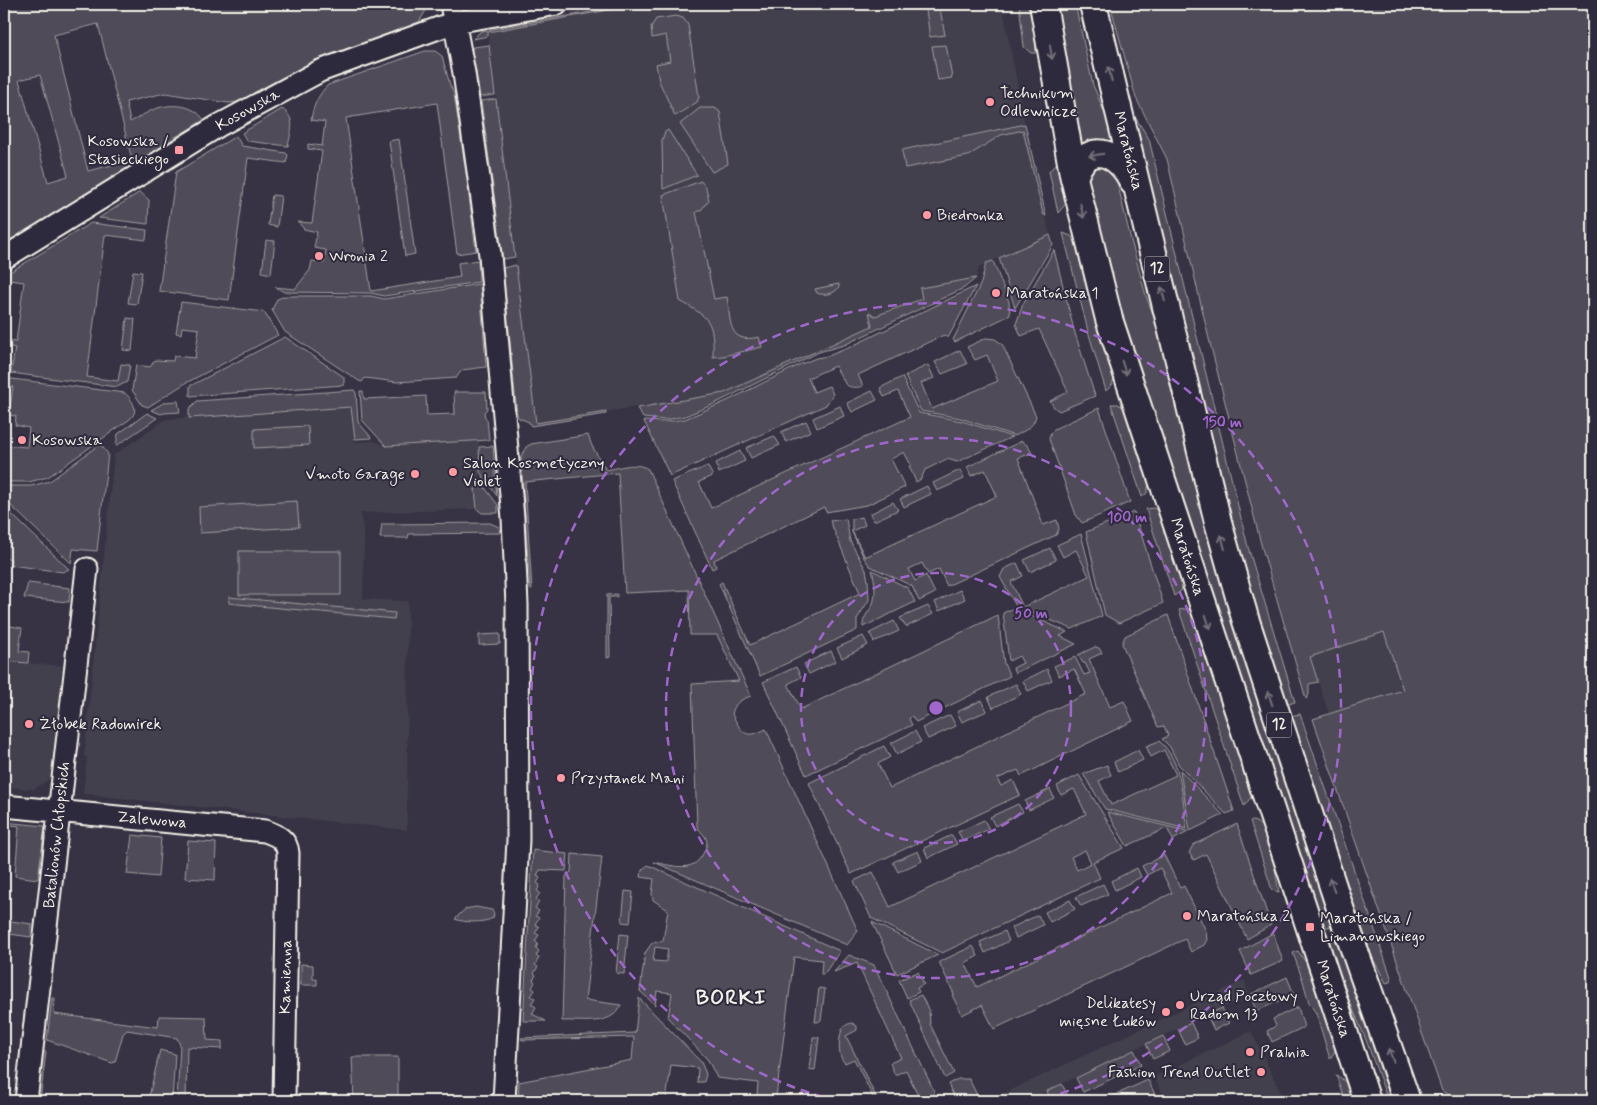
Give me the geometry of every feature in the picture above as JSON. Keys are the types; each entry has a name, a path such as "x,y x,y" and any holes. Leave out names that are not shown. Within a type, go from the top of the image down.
{"main road":[{"name":"Maratońska","path":"1043,4 1074,179 1094,262 1120,354 1367,1101"},
{"name":"Maratońska","path":"1093,4 1228,559 1259,665 1407,1101"},
{"path":"1074,179 1077,168 1086,157 1099,153 1105,154 1118,160 1126,169 1139,197"},
{"path":"1311,932 1321,935 1332,933 1340,926 1343,917"}],"street":[{"name":"Kosowska","path":"4,258 218,126 296,83 337,64 453,13 556,4"},
{"path":"453,13 464,73 490,255 513,528 517,605 518,840 504,1101"},
{"name":"Batalionów Chłopskich","path":"26,1101 87,569"},
{"name":"Zalewowa","path":"4,806 266,831 274,834 285,843 288,853"},
{"name":"Kamienna","path":"284,1101 288,853"}],"shaded area":[{"path":"4,4 430,4 419,22 413,24 414,29 246,101 228,103 165,93 126,102 130,122 155,109 168,106 188,108 200,115 204,120 162,145 165,150 4,246","holes":["98,24 132,160 88,171 54,35","40,75 68,176 48,182 19,80"]},
{"path":"648,4 1002,4 1025,124 1050,235 979,267 976,278 920,288 922,299 875,316 869,312 873,326 724,393 536,423 488,32"},
{"path":"925,4 939,4 945,35 930,37"},
{"path":"1019,4 1034,4 1036,53 1031,53 1024,47"},
{"path":"1054,4 1075,4 1093,85 1113,133 1114,144 1080,148"},
{"path":"1110,4 1593,4 1593,1101 1460,1101 1442,1091 1313,719 1403,690 1384,632 1310,657 1318,682 1309,684 1309,695 1306,699 1262,548 1209,339 1167,159 1136,98"},
{"path":"631,5 488,32 488,36 473,39 481,31"},
{"path":"676,16 683,18 688,25 699,97 697,102 675,116 659,81 656,64 670,61 666,35 652,38 651,27 656,19"},
{"path":"489,45 495,95 480,97 472,50 473,47"},
{"path":"946,45 952,78 938,80 932,46"},
{"path":"425,51 435,51 442,56 454,94 476,251 457,254 437,103 346,118 371,291 460,277 458,263 478,260 479,282 384,296 371,293 284,292 275,287 295,289 310,270 312,261 324,263 326,250 314,248 317,232 304,229 298,222 312,223 322,151 308,149 308,144 322,146 325,122 311,120 315,105 324,89 328,85"},
{"path":"496,99 515,257 503,259 481,101"},
{"path":"700,108 715,108 720,112 728,164 712,172 680,124"},
{"path":"282,109 290,117 292,125 288,146 247,141 242,133"},
{"path":"1132,112 1149,139 1248,547 1295,702 1282,706 1247,592"},
{"path":"1025,124 1046,216 1043,214 1023,130 1001,135 968,156 905,168 902,150"},
{"path":"668,130 697,175 663,189 662,140 665,132"},
{"path":"236,136 242,146 286,153 288,155 286,163 248,158 229,300 159,291 176,172"},
{"path":"399,139 415,254 405,256 389,141"},
{"path":"1056,164 1062,165 1068,201 1058,213 1049,171"},
{"path":"1095,165 1105,166 1116,177 1146,296 1160,332 1334,923 1329,927 1322,927 1141,392 1085,177"},
{"path":"701,181 706,188 709,200 701,210 696,212 714,299 727,297 732,329 741,337 749,339 759,337 762,347 713,357 711,328 708,322 698,312 680,301 663,195"},
{"path":"140,192 149,200 148,224 99,218"},
{"path":"272,195 281,196 277,227 268,225"},
{"path":"91,223 147,230 146,240 105,235 87,377 118,381 121,364 130,365 127,382 117,387 11,373 15,348 4,345 4,341 16,342 24,282 9,280 10,272"},
{"path":"1063,233 1071,236 1079,245 1116,373 1112,385 1106,391 1088,331"},
{"path":"1050,235 1053,245 1015,308 999,258"},
{"path":"266,240 275,241 271,274 262,272"},
{"path":"1054,250 1074,330 1095,396 1059,411 1050,401 1068,392 1039,329 1021,336 1016,324 1023,304"},
{"path":"993,261 1009,302 1010,315 955,342 953,340 981,283 986,263"},
{"path":"516,265 536,423 606,412 606,414 531,426 529,422 519,418 517,415 503,268"},
{"path":"133,271 142,272 137,304 128,303"},
{"path":"976,278 964,288 844,345 819,352 712,405 685,416 665,420 643,418 637,408 724,393 872,326 869,312 875,316 922,299 920,288"},
{"path":"480,284 486,367 462,370 456,378 397,382 365,378 362,382 359,381 285,332 272,310 277,299 286,296 371,296 384,299"},
{"path":"839,284 835,291 829,294 817,293 815,289"},
{"path":"976,286 948,338 944,335 858,375 863,386 861,387 846,385 835,366 808,378 814,392 829,386 833,394 826,405 670,476 644,421 665,422 685,419 727,401 799,365 848,348"},
{"path":"181,302 264,312 278,335 184,384 148,407 142,405 132,390 136,365 150,367 155,360 173,361 174,356 195,358 199,329 182,327 181,334 176,333"},
{"path":"127,318 135,319 132,351 123,350"},
{"path":"285,337 344,377 344,385 190,396 190,386"},
{"path":"986,338 995,339 1002,344 1036,416 1031,426 1015,436 960,418 921,411 905,376 928,365 934,378 921,383 932,409 998,381 987,355 975,360 967,347"},
{"path":"960,350 967,364 942,374 935,362"},
{"path":"902,377 919,413 962,421 1012,437 957,462 947,459 925,470 921,479 916,482 909,466 911,465 904,452 891,459 905,487 867,505 826,512 824,507 714,560 716,567 712,569 672,481 708,467 713,476 699,482 711,508 910,417 898,391 884,397 880,388"},
{"path":"4,378 125,393 135,409 130,419 48,477 29,482 4,482 4,445 27,447 29,428 15,425 16,416 9,415 13,387 4,385"},
{"path":"354,390 356,393 358,422 372,438 355,439 351,407 189,418 189,409 197,401"},
{"path":"360,391 363,391 364,399 426,396 427,415 455,414 454,392 486,392 487,409 484,412 487,419 489,440 386,446 362,420"},
{"path":"872,391 877,400 852,412 847,403"},
{"path":"178,401 180,412 161,414 151,410 165,402"},
{"path":"1111,404 1118,404 1126,409 1150,479 1147,493 1142,497"},
{"path":"840,406 844,416 817,428 813,418"},
{"path":"352,407 355,442 374,441 386,446 479,440 480,488 476,489 477,509 361,513 364,539 363,599 408,601 407,830 83,794 87,757 84,756 114,455 166,419"},
{"path":"1099,408 1130,502 1082,523 1076,515 1049,439 1054,429"},
{"path":"147,413 157,418 116,446 118,434"},
{"path":"806,421 811,431 786,442 781,432"},
{"path":"308,426 309,445 254,448 254,429"},
{"path":"588,435 606,470 632,465 648,469 751,696 739,702 732,714 745,733 753,734 766,729 858,931 847,945 654,862 680,867 692,865 701,857 707,842 697,826 692,684 739,681 717,635 690,635 689,590 625,593 618,473 525,482 532,589 530,589 521,457 526,447 531,444"},
{"path":"774,436 780,445 751,458 746,448"},
{"path":"1022,441 1032,453 1018,458 1043,525 1057,520 1059,529 1056,535 947,586 939,569 928,574 922,563 909,569 915,581 926,575 935,593 919,601 912,586 870,566 864,558 852,531 865,557 997,496 985,470 971,476 967,467"},
{"path":"100,444 108,454 97,551 73,549 71,563 4,499 4,486 31,486 50,481"},
{"path":"493,446 497,496 480,472 479,447"},
{"path":"740,451 745,461 719,473 716,463"},
{"path":"960,470 964,479 937,491 933,483"},
{"path":"483,485 498,505 498,513 482,513 477,509 475,489"},
{"path":"927,486 931,494 904,507 900,499"},
{"path":"297,501 299,527 200,533 199,507"},
{"path":"893,502 898,510 874,521 870,514"},
{"path":"4,507 69,569 63,572 10,565 11,559 4,558"},
{"path":"1154,508 1161,514 1184,582 1181,591 1174,596 1146,509"},
{"path":"1134,512 1163,603 1119,623 1105,615 1086,532"},
{"path":"862,517 865,525 852,531 852,519"},
{"path":"846,519 850,541 866,570 868,581 869,600 857,619 857,630 760,676 719,584 722,582 750,645 860,593 830,521"},
{"path":"490,523 499,527 500,533 409,534 408,538 380,538 382,524"},
{"path":"1081,534 1102,616 1072,629 1016,606 1000,577 1004,569 1017,563 1023,576 1011,582 1023,607 1089,576 1076,550 1063,557 1057,545"},
{"path":"1050,548 1056,560 1030,572 1024,560"},
{"path":"239,551 341,551 341,595 239,595"},
{"path":"4,558 11,559 4,639"},
{"path":"872,570 908,588 915,602 863,627 864,619 875,597 875,583"},
{"path":"28,583 70,588 69,602 24,598"},
{"path":"960,590 965,599 939,611 935,602"},
{"path":"617,594 617,597 609,597 610,657 607,658 607,595"},
{"path":"229,597 395,613 394,619 238,604 229,603"},
{"path":"928,606 933,614 906,627 900,618"},
{"path":"1014,608 1067,632 1060,636 1076,644 1015,673 1013,668 1023,663 1019,656 1009,661 1003,613"},
{"path":"1188,609 1194,614 1252,789 1252,796 1244,806 1179,610"},
{"path":"998,615 1004,664 1010,676 916,722 912,716 909,719 912,725 806,775 763,682 796,667 801,677 788,684 801,709"},
{"path":"1168,615 1234,811 1226,814 1179,765 1170,747 1162,739 1168,736 1164,726 1158,727 1122,644 1125,636"},
{"path":"894,621 899,631 874,642 870,633"},
{"path":"5,625 22,628 19,651 29,652 28,663 4,661"},
{"path":"1384,632 1403,690 1329,715 1310,657"},
{"path":"500,634 500,644 479,645 479,635"},
{"path":"863,636 868,645 842,658 837,648"},
{"path":"1095,647 1099,648 1102,653 1089,659 1110,707 1124,701 1133,721 1021,776 1018,770 997,779 1001,786 1013,780 1020,795 851,874 809,783 884,746 890,757 878,764 890,788 1086,694 1074,669 1059,676 1054,666 1075,657 1084,675 1090,673 1078,655"},
{"path":"831,651 836,661 809,674 804,664"},
{"name":"Żłobek Radomirek","path":"4,661 62,666 57,723 52,726 56,731 51,778 34,789 4,787"},
{"path":"1047,669 1052,680 1028,691 1023,681"},
{"path":"1016,684 1021,694 993,708 988,697"},
{"path":"982,700 987,711 962,722 957,712"},
{"path":"1300,714 1391,977 1390,982 1386,983 1362,938 1290,716"},
{"path":"950,715 956,726 928,739 922,728"},
{"path":"915,731 921,742 897,754 891,743"},
{"path":"1159,741 1167,749 1177,770 1187,829 1105,809 1083,774 1107,765 1111,775 1099,781 1111,805 1176,775 1164,750 1151,757 1146,746"},
{"path":"1138,750 1143,760 1118,772 1114,762"},
{"path":"1180,770 1223,815 1190,831"},
{"path":"1079,775 1124,848 1093,862 1100,878 942,953 871,918 854,881 873,872 890,907 1086,814 1074,789 1061,795 1057,786","holes":["1085,850 1091,863 1077,870 1071,857"]},
{"path":"1050,789 1054,798 1029,810 1025,801"},
{"path":"1018,804 1023,812 995,826 990,817"},
{"path":"1107,812 1188,832 1173,840 1167,828 1127,846"},
{"path":"984,820 989,829 963,841 958,832"},
{"path":"1250,821 1257,823 1268,838 1279,892 1272,890"},
{"path":"4,822 45,826 38,879 15,876 19,826 4,824"},
{"path":"1237,824 1271,925 1247,939 1206,854 1194,860 1189,853 1193,845"},
{"path":"132,835 161,838 158,877 127,874"},
{"path":"952,835 957,844 928,858 924,848"},
{"path":"188,841 216,843 215,880 185,878"},
{"path":"533,850 568,854 566,871 540,870 537,875 540,878 537,883 540,885 537,891 540,893 536,899 539,902 535,908 539,911 535,916 539,918 535,924 539,927 535,933 539,935 535,941 538,944 536,948 539,951 536,956 539,958 535,965 538,967 534,973 536,975 532,988 535,990 531,996 535,998 531,1004 536,1007 532,1014 546,1021 523,1021"},
{"path":"918,851 922,861 898,872 893,862"},
{"path":"572,854 602,857 585,1000 621,1005 611,1017 596,1021 562,1021 566,876 571,872"},
{"path":"1164,855 1180,888 1184,886 1206,931 1207,940 1204,945 1191,952 1185,939 994,1029 982,1005 962,1015 939,962 973,946 978,956 965,963 977,987 1172,893 1160,868 1147,875 1142,866"},
{"path":"648,865 840,951 824,974 821,974 822,960 794,957 776,1097 757,1095 758,1083 717,1078 708,1060 668,1018 672,993 657,991 655,1005 640,991 645,953 652,943 663,941 668,910 653,900 654,879 641,877 642,870","holes":["655,947 668,949 666,962 653,961"]},
{"path":"1137,868 1141,877 1115,890 1111,881"},
{"path":"1103,884 1108,894 1081,906 1076,897"},
{"path":"625,891 633,892 630,923 622,922"},
{"path":"1070,900 1075,909 1050,922 1045,912"},
{"path":"476,907 492,910 493,918 474,922 455,919 465,909"},
{"path":"1038,915 1043,925 1016,938 1011,928"},
{"path":"11,921 32,924 31,937 9,934"},
{"path":"872,922 938,955 897,974"},
{"path":"1005,931 1009,941 985,953 980,942"},
{"path":"1273,933 1283,961 1251,975 1240,951"},
{"path":"620,934 628,935 624,974 616,973"},
{"path":"1337,939 1396,1101 1388,1101 1366,1040 1341,981 1327,942"},
{"path":"1298,951 1309,967 1336,1049 1330,1059 1316,1013 1309,1003 1293,953"},
{"path":"849,955 874,965 934,1091 934,1101 910,1101 919,1097 906,1070 895,1075 890,1063 901,1058 857,963 834,972"},
{"path":"301,964 313,965 313,979 317,979 317,985 301,985"},
{"path":"918,972 924,984 917,988 919,992 907,998 899,980"},
{"path":"1287,977 1294,994 1257,1011 1249,995"},
{"path":"1244,980 1249,995 1026,1101 988,1101"},
{"path":"819,988 825,989 821,1020 815,1022"},
{"path":"921,995 929,1011 930,1024 954,1073 945,1078 909,1000"},
{"path":"52,998 55,998 54,1014 158,1027 159,1016 206,1017 207,1040 222,1041 222,1049 187,1047 186,1101 177,1101 180,1045 177,1038 127,1030 123,1034 115,1062 112,1063 47,1040"},
{"path":"639,998 701,1062 706,1074 704,1082 697,1082 698,1068 671,1065 666,1101 518,1101 519,1082 632,1060 634,1037 522,1040 521,1038 635,1033"},
{"path":"1298,1007 1304,1027 1272,1042 1267,1031 1276,1026 1273,1019"},
{"path":"1222,1008 1229,1023 1214,1030 1207,1015"},
{"path":"852,1023 857,1026 857,1030 846,1036 878,1101 875,1101 854,1059 845,1063 842,1060 839,1045 842,1030 846,1025"},
{"path":"1191,1023 1198,1038 1185,1044 1178,1029"},
{"path":"1251,1031 1285,1101 1166,1101 1154,1077"},
{"path":"1163,1036 1170,1051 1153,1059 1146,1044"},
{"path":"813,1037 819,1037 815,1070 809,1069"},
{"path":"39,1050 46,1052 40,1101 33,1101"},
{"path":"160,1050 175,1054 172,1101 148,1101"},
{"path":"1134,1050 1141,1065 1083,1092 1076,1078"},
{"path":"352,1057 398,1057 398,1101 354,1101"},
{"path":"1336,1075 1348,1086 1355,1101 1345,1101"},
{"path":"958,1079 969,1079 980,1101 956,1101 948,1084"},
{"path":"1148,1080 1158,1101 1102,1101"},
{"path":"1062,1084 1069,1099 1051,1101 1047,1091"}],"place":[{"name":"Technikum Odlewnicze","path":"990,102"},
{"name":"Kosowska / Stasieckiego","path":"179,150"},
{"name":"Biedronka","path":"927,215"},
{"name":"Wronia 2","path":"319,256"},
{"name":"Maratońska 1","path":"996,293"},
{"name":"Kosowska","path":"22,440"},
{"name":"Salon Kosmetyczny Violet","path":"453,472"},
{"name":"Vmoto Garage","path":"415,474"},
{"name":"Żłobek Radomirek","path":"29,724"},
{"name":"Przystanek Mani","path":"561,778"},
{"name":"Maratońska 2","path":"1187,916"},
{"name":"Maratońska / Limanowskiego","path":"1310,927"},
{"name":"Urząd Pocztowy Radom 13","path":"1180,1005"},
{"name":"Delikatesy mięsne Łuków","path":"1166,1012"},
{"name":"Pralnia","path":"1250,1052"},
{"name":"Fashion Trend Outlet","path":"1261,1072"}],"district":[{"name":"BORKI","path":"731,998"}]}
